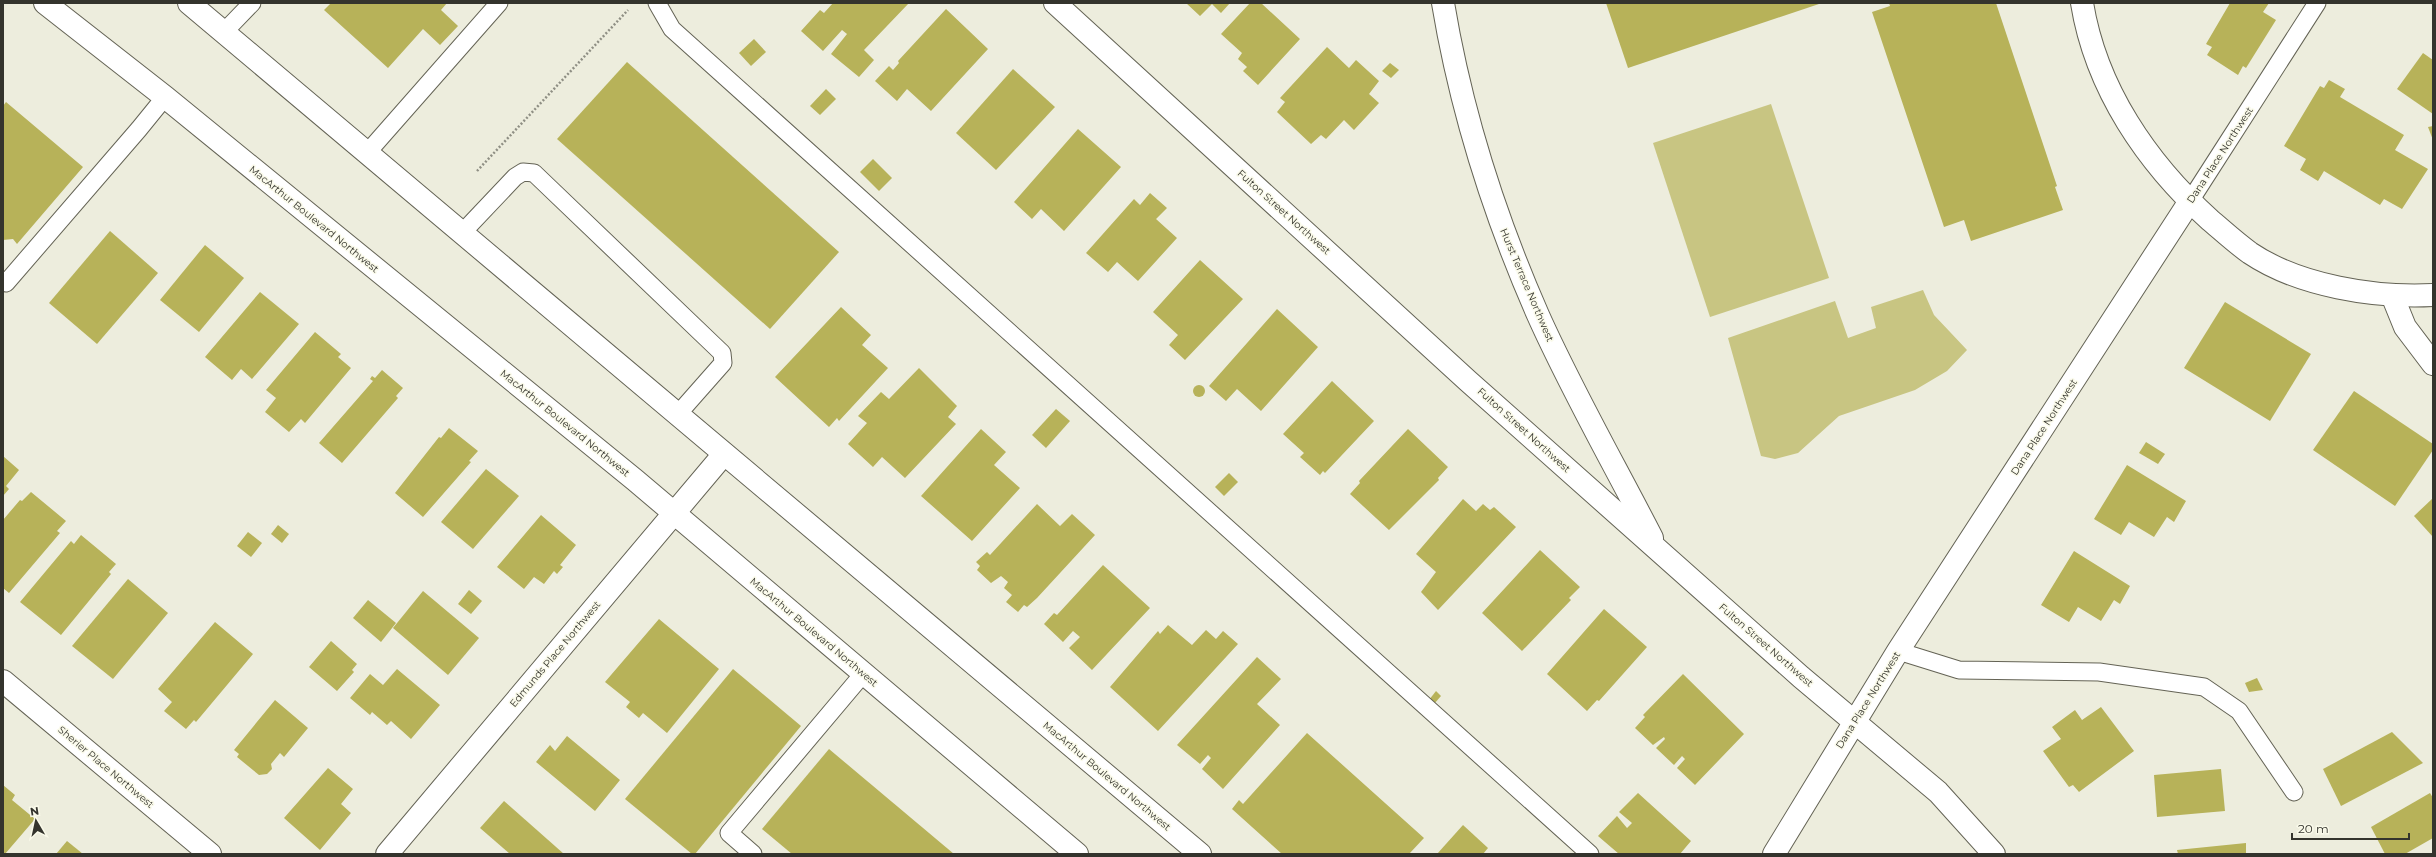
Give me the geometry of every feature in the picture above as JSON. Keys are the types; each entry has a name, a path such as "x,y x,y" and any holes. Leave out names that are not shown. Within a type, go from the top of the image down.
{"street":[{"name":"MacArthur Boulevard Northwest","path":"45,3 164,97 675,514 1077,854"},
{"name":"MacArthur Boulevard Northwest","path":"188,3 1200,854"},
{"name":"Fulton Street Northwest","path":"1055,3 1468,381 1854,723 1938,792 1994,854"},
{"name":"Hurst Terrace Northwest","path":"1443,3 1470,129 1492,198 1517,265 1560,360 1658,550"},
{"path":"2082,3 2090,40 2099,66 2121,110 2147,151 2190,201 2231,239 2251,254 2270,263 2309,278 2350,290 2392,295 2433,295"},
{"name":"Dana Place Northwest","path":"1774,854 1898,652 2190,201"},
{"path":"2392,295 2405,327 2433,364"},
{"name":"Edmunds Place Northwest","path":"387,854 724,454"},
{"name":"Sherier Place Northwest","path":"3,680 210,854"}],"lane":[{"path":"224,32 252,3"},
{"path":"367,153 499,3"},
{"path":"658,3 672,29 1590,854"},
{"name":"Dana Place Northwest","path":"2190,201 2317,3"},
{"path":"5,282 139,129 164,97"},
{"path":"462,233 515,177 523,172 534,173 722,353 723,363 678,414"},
{"path":"1898,652 1959,670 2099,672 2204,687 2239,711 2294,792"},
{"path":"753,854 729,833 863,674"}],"path":[{"path":"472,176 626,10 632,8"}],"shaded area":[{"path":"1771,104 1829,278 1710,317 1653,143"},
{"path":"1923,290 1934,315 1967,350 1947,371 1915,390 1839,416 1798,453 1775,459 1761,456 1728,338 1835,301 1848,338 1876,328 1871,307"}],"building":[{"path":"331,3 447,3 441,10 458,26 440,45 423,29 388,68 324,10"},
{"path":"833,3 909,3 864,50 874,60 859,77 831,54 847,34 842,30 823,51 801,31 820,10 824,13"},
{"path":"1186,3 1230,3 1221,13 1212,4 1200,16"},
{"path":"1250,3 1261,3 1300,39 1258,85 1243,71 1247,67 1238,59 1242,53 1221,34"},
{"path":"1606,3 1822,3 1628,68"},
{"path":"1889,3 1996,3 2057,186 2055,187 2063,210 1971,241 1964,220 1944,227 1872,12 1890,6"},
{"path":"2230,3 2269,3 2263,12 2276,20 2246,68 2243,66 2238,75 2207,55 2212,47 2206,44"},
{"path":"946,9 988,49 931,111 907,89 897,101 875,81 889,66 893,70 899,63 898,61"},
{"path":"754,39 766,52 751,66 739,53"},
{"path":"1327,47 1349,68 1356,60 1379,81 1369,94 1379,103 1354,130 1344,120 1326,139 1321,135 1311,144 1277,112 1285,102 1280,98"},
{"path":"2423,53 2433,60 2433,114 2397,89"},
{"path":"627,62 839,252 770,329 557,139"},
{"path":"1390,63 1399,70 1391,78 1382,71"},
{"path":"1013,69 1055,107 996,170 956,133"},
{"path":"2329,80 2345,89 2340,97 2404,135 2395,150 2428,169 2402,209 2384,199 2380,205 2324,171 2318,181 2300,170 2306,159 2284,146 2320,86 2324,88"},
{"path":"826,89 836,99 820,115 810,106"},
{"path":"6,102 83,167 17,244 13,239 3,240 3,106"},
{"path":"2433,126 2433,140 2428,127"},
{"path":"1078,129 1121,167 1064,231 1041,209 1032,219 1014,202"},
{"path":"873,159 892,178 879,191 860,172"},
{"path":"1150,193 1167,208 1156,219 1177,238 1138,281 1117,262 1108,272 1086,253 1134,199 1140,205"},
{"path":"110,231 158,273 97,344 49,303"},
{"path":"205,245 244,278 199,332 160,300"},
{"path":"1200,260 1243,299 1185,360 1169,345 1178,335 1153,312"},
{"path":"260,292 299,324 252,379 241,369 232,380 205,357"},
{"path":"2225,302 2311,354 2270,421 2184,368"},
{"path":"841,307 871,335 862,345 888,368 839,421 837,418 829,427 775,377"},
{"path":"1277,309 1318,347 1261,411 1237,389 1226,401 1209,386"},
{"path":"315,332 341,354 338,357 351,368 305,423 301,419 289,432 265,412 276,398 266,390"},
{"path":"919,368 957,406 948,417 956,424 905,478 882,457 873,467 848,444 867,423 858,416 881,392 889,399"},
{"path":"382,370 403,388 396,396 398,398 342,463 319,443 373,381 370,379 372,376 375,378"},
{"path":"1332,381 1374,421 1325,473 1323,471 1320,475 1300,457 1304,453 1283,434"},
{"path":"1197,385 1201,385 1205,391 1201,397 1197,397 1193,393 1193,389"},
{"path":"2354,391 2433,444 2433,450 2395,506 2313,450"},
{"path":"1056,409 1070,421 1046,448 1032,435"},
{"path":"449,428 478,451 469,461 471,462 423,517 395,493 439,437 441,438"},
{"path":"981,429 1006,452 994,465 1020,488 972,541 921,496"},
{"path":"1408,429 1448,467 1438,478 1439,480 1389,530 1350,494 1360,483 1359,481"},
{"path":"2146,442 2165,454 2158,464 2139,453"},
{"path":"3,456 19,470 6,486 9,489 3,496"},
{"path":"2127,465 2186,501 2174,522 2167,517 2154,537 2129,522 2121,535 2094,519"},
{"path":"486,469 519,496 473,549 441,522"},
{"path":"1229,473 1238,482 1224,496 1215,487"},
{"path":"31,492 66,521 57,531 60,533 9,593 3,588 3,520 20,500 22,501"},
{"path":"2433,498 2433,537 2414,516"},
{"path":"1463,499 1476,511 1483,504 1490,510 1494,507 1516,527 1438,610 1421,592 1436,572 1416,554"},
{"path":"1037,504 1060,526 1072,514 1095,535 1037,598 1027,607 1024,605 1018,612 1006,602 1012,595 1004,588 1008,582 1001,576 991,583 977,570 980,566 976,562 987,552 990,555"},
{"path":"541,515 576,545 560,565 563,567 557,574 554,571 544,584 534,577 524,589 497,567"},
{"path":"278,525 289,534 282,543 271,534"},
{"path":"248,532 262,543 251,557 237,546"},
{"path":"81,535 116,564 109,572 111,574 61,635 20,602 71,541 74,544"},
{"path":"1540,550 1580,587 1569,598 1571,600 1522,651 1482,613"},
{"path":"2074,551 2130,586 2120,604 2114,600 2101,621 2078,607 2069,622 2041,605"},
{"path":"1103,565 1150,608 1092,670 1069,648 1080,637 1073,631 1063,642 1044,624 1054,613 1057,615"},
{"path":"128,579 168,613 113,679 72,646"},
{"path":"469,590 482,601 471,614 458,604"},
{"path":"423,591 479,638 448,675 393,628"},
{"path":"368,600 396,623 381,642 353,618"},
{"path":"1604,609 1647,647 1599,701 1597,700 1587,711 1547,674"},
{"path":"659,619 719,669 667,733 643,713 639,718 626,707 630,702 605,682"},
{"path":"215,622 253,654 196,722 194,720 186,729 164,711 172,702 158,689"},
{"path":"1168,625 1192,645 1206,630 1216,639 1223,631 1238,644 1158,731 1110,687 1158,631 1160,634"},
{"path":"331,641 357,664 352,670 354,672 337,691 309,667"},
{"path":"1257,657 1281,679 1257,704 1280,725 1223,789 1202,769 1211,758 1208,755 1200,764 1177,745"},
{"path":"397,669 440,705 411,739 391,721 387,725 372,712 370,715 350,698 370,674 383,685"},
{"path":"733,669 801,726 695,854 692,854 625,799"},
{"path":"1683,674 1744,734 1695,785 1677,768 1685,759 1682,756 1674,765 1656,748 1665,739 1664,737 1653,745 1635,728 1645,717 1643,715"},
{"path":"2257,678 2263,690 2249,692 2245,683"},
{"path":"1436,691 1441,696 1434,704 1429,700"},
{"path":"275,700 308,728 284,757 280,753 271,764 272,769 267,774 259,775 237,757 239,754 234,750"},
{"path":"2101,707 2134,751 2079,792 2073,785 2069,787 2043,751 2061,739 2052,727 2075,710 2082,720"},
{"path":"2392,732 2423,763 2341,806 2323,769"},
{"path":"1307,733 1424,838 1409,854 1282,854 1232,809 1239,800 1243,804"},
{"path":"567,736 620,780 595,811 536,762 550,745 555,751"},
{"path":"829,749 954,854 792,854 762,829"},
{"path":"328,768 353,789 341,804 351,813 320,850 284,818"},
{"path":"2221,769 2225,811 2157,817 2154,775"},
{"path":"3,785 15,795 12,800 35,819 5,854 3,854"},
{"path":"1638,793 1691,841 1680,854 1619,854 1598,836 1617,816 1627,828 1632,823 1619,812"},
{"path":"2430,793 2433,798 2433,838 2405,854 2385,854 2371,827"},
{"path":"504,801 564,854 510,854 480,828"},
{"path":"1463,825 1488,848 1483,854 1437,854"},
{"path":"67,841 83,854 56,854"},
{"path":"2246,843 2246,854 2178,854 2177,850"}]}
